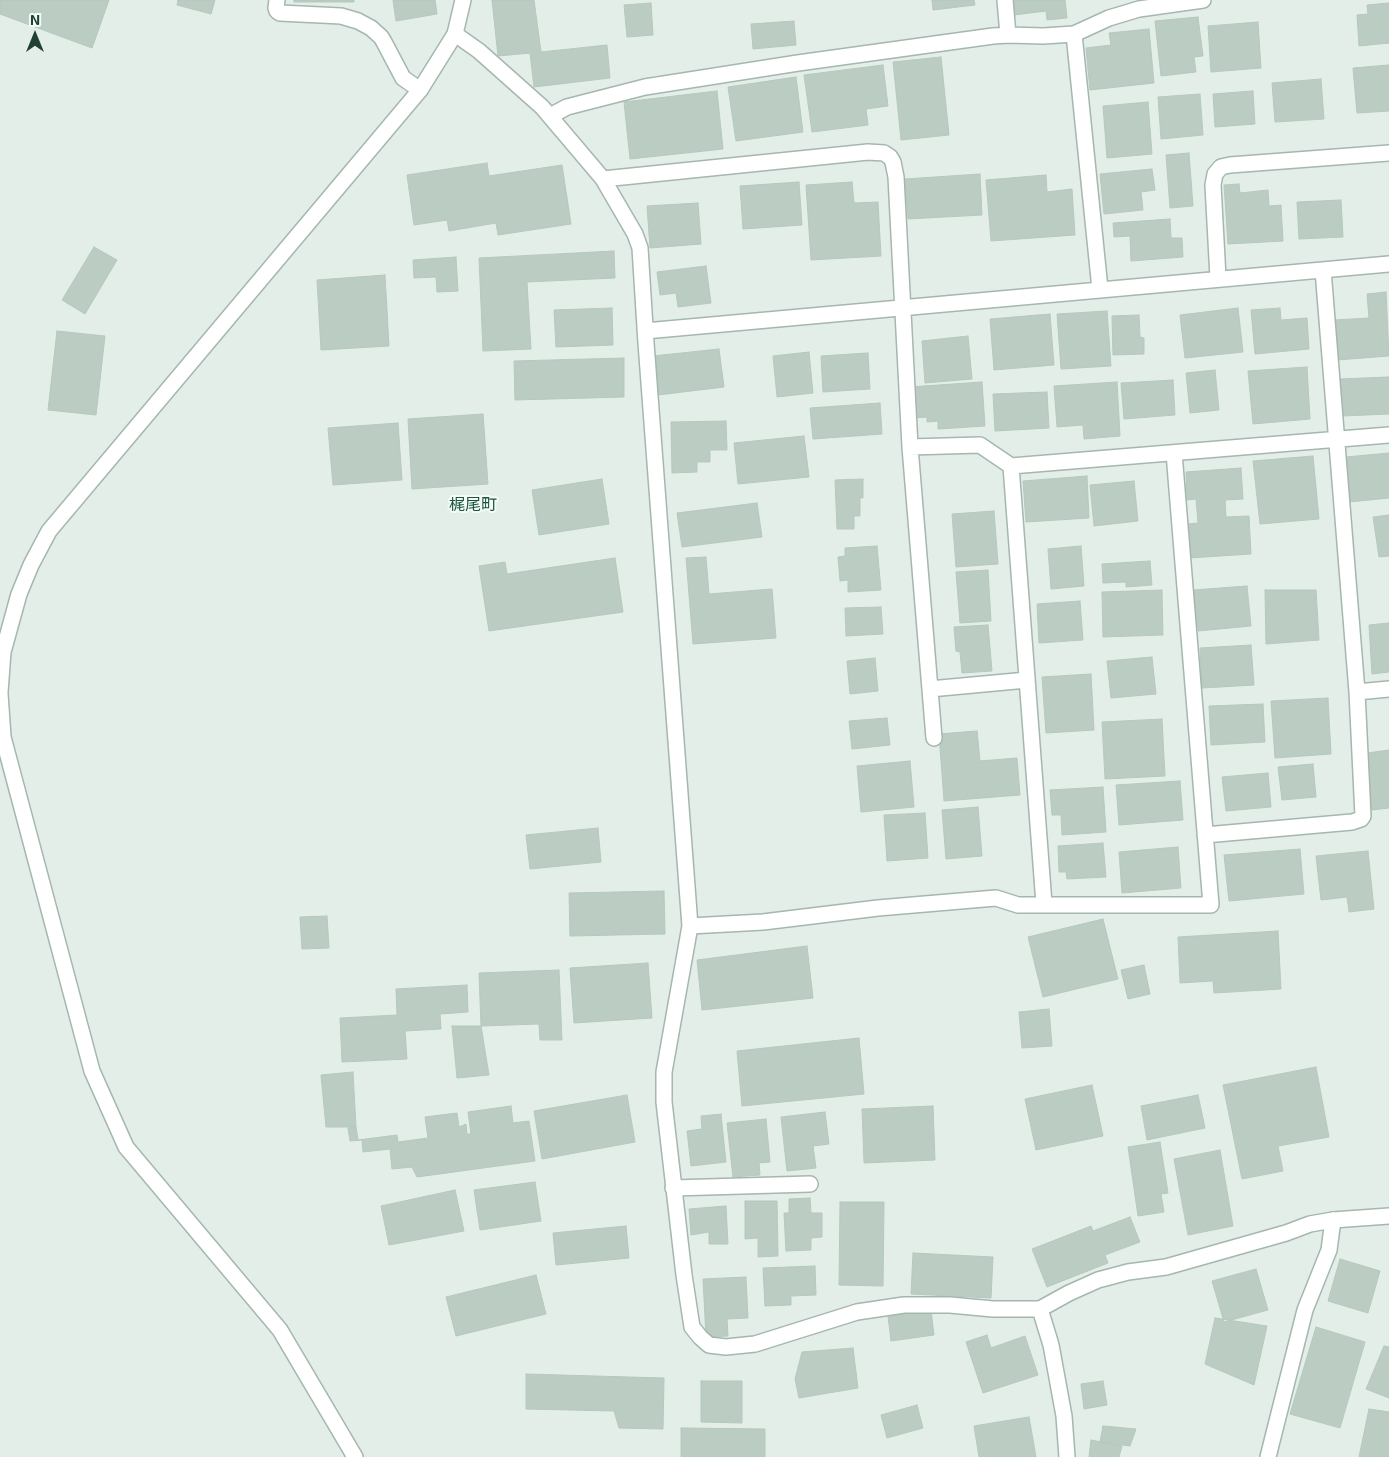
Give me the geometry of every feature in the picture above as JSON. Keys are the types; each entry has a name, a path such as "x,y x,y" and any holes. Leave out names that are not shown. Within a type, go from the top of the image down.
{"street":[{"path":"277,0 276,8 280,13 341,16 358,21 371,28 381,37 403,78 420,90"},
{"path":"355,1457 280,1330 126,1147 92,1071 3,737 0,693 3,652 19,594 31,564 49,531 420,90 455,34 463,0"},
{"path":"1005,0 1008,35"},
{"path":"550,116 567,107 645,87 798,63 1008,35 1043,36 1074,34 1139,4 1203,0"},
{"path":"455,34 485,56 550,116 603,179 635,234 640,248 690,926 664,1072 664,1102 673,1188 692,1327 700,1337 710,1344 726,1347 755,1344 857,1312 904,1305 950,1304 994,1309 1040,1309 1098,1280 1128,1272 1166,1267 1286,1233 1310,1224 1333,1220 1389,1216"},
{"path":"1074,34 1100,289"},
{"path":"603,179 868,152 884,154 890,157 893,162 896,169 910,447 934,738"},
{"path":"1218,278 1213,185 1216,174 1221,167 1389,153"},
{"path":"645,331 1389,264"},
{"path":"1205,835 1352,822 1361,819 1363,810 1358,692 1323,270"},
{"path":"910,447 980,445 1011,466 1389,435"},
{"path":"690,926 762,922 878,908 996,898 1018,905 1211,905 1174,452"},
{"path":"1011,466 1044,904"},
{"path":"930,689 1027,680"},
{"path":"1358,692 1389,689"},
{"path":"673,1188 810,1184"},
{"path":"1268,1457 1305,1310 1329,1250 1333,1220"},
{"path":"1040,1309 1051,1344 1064,1416 1067,1457"}],"building":[{"path":"0,0 109,0 92,48 0,14"},
{"path":"178,0 215,0 211,14 177,5"},
{"path":"294,0 354,0 354,2 294,2"},
{"path":"393,0 435,0 437,14 396,21"},
{"path":"492,0 534,0 541,52 607,45 610,78 534,87 530,53 498,56"},
{"path":"932,0 974,0 975,5 933,10"},
{"path":"1013,0 1065,0 1067,18 1047,20 1046,11 1014,15"},
{"path":"651,3 653,35 627,37 624,5"},
{"path":"1389,3 1389,43 1359,46 1357,15 1368,14 1367,5"},
{"path":"1198,17 1203,56 1194,57 1196,72 1161,76 1155,21"},
{"path":"794,21 796,45 753,49 751,24"},
{"path":"1258,22 1261,68 1211,72 1208,26"},
{"path":"1149,29 1154,83 1090,90 1086,48 1111,45 1109,33"},
{"path":"941,57 949,135 901,140 893,62"},
{"path":"883,65 888,106 866,109 868,125 812,132 804,75"},
{"path":"1389,65 1389,111 1357,113 1353,68"},
{"path":"796,77 803,132 736,141 728,87"},
{"path":"1321,79 1324,119 1275,122 1272,83"},
{"path":"717,91 723,149 630,159 624,102"},
{"path":"1253,91 1255,124 1215,127 1213,94"},
{"path":"1200,94 1203,135 1161,139 1158,97"},
{"path":"1148,102 1152,154 1107,158 1103,106"},
{"path":"1189,153 1193,206 1170,208 1166,155"},
{"path":"487,163 489,176 562,165 571,224 498,235 496,223 449,231 447,220 414,225 407,175"},
{"path":"1152,169 1155,190 1141,192 1143,210 1104,214 1100,174"},
{"path":"980,174 982,215 908,219 905,179"},
{"path":"1046,175 1047,192 1072,189 1075,235 991,241 986,180"},
{"path":"799,182 802,225 743,229 740,186"},
{"path":"852,182 854,203 878,202 881,256 811,260 806,185"},
{"path":"1239,184 1240,193 1268,190 1269,206 1281,205 1283,241 1228,244 1224,185"},
{"path":"1341,200 1343,237 1299,239 1297,202"},
{"path":"698,203 701,244 650,248 647,206"},
{"path":"1170,219 1171,238 1182,238 1183,257 1131,261 1130,236 1114,237 1113,223"},
{"path":"94,247 117,260 85,314 62,300"},
{"path":"614,251 615,278 527,282 531,349 483,351 479,258"},
{"path":"456,257 458,291 437,292 436,277 414,278 413,260"},
{"path":"706,266 711,303 678,307 676,293 660,295 657,272"},
{"path":"385,275 389,346 321,350 317,280"},
{"path":"1386,292 1389,356 1337,360 1334,320 1369,318 1367,294"},
{"path":"612,308 613,345 556,347 554,310"},
{"path":"1238,308 1243,352 1185,358 1180,315"},
{"path":"1280,308 1281,320 1307,318 1309,349 1255,354 1251,310"},
{"path":"1107,311 1111,366 1061,369 1057,314"},
{"path":"1050,314 1054,365 994,370 990,319"},
{"path":"1139,315 1140,337 1144,338 1144,354 1113,355 1112,316"},
{"path":"57,331 105,336 96,415 48,410"},
{"path":"968,336 972,379 925,383 922,341"},
{"path":"719,349 724,387 658,395 653,356"},
{"path":"809,352 813,393 777,397 773,356"},
{"path":"868,353 870,389 823,392 821,356"},
{"path":"624,358 624,397 515,400 514,361"},
{"path":"1307,367 1310,419 1253,424 1248,371"},
{"path":"1215,370 1219,410 1190,413 1186,373"},
{"path":"1389,377 1389,414 1342,416 1340,379"},
{"path":"1173,380 1175,415 1124,419 1121,383"},
{"path":"982,382 985,426 938,429 938,421 927,422 927,417 913,418 910,387"},
{"path":"1117,382 1120,436 1084,439 1083,425 1057,427 1054,386"},
{"path":"1047,392 1049,428 995,431 993,394"},
{"path":"880,403 882,434 813,439 810,408"},
{"path":"483,414 488,484 412,489 408,419"},
{"path":"726,421 727,450 710,450 710,462 697,462 697,472 672,473 671,422"},
{"path":"398,423 402,480 333,485 328,428"},
{"path":"804,436 809,477 738,484 734,443"},
{"path":"1389,453 1389,498 1349,502 1346,457"},
{"path":"1313,456 1319,519 1260,524 1253,461"},
{"path":"1241,468 1243,499 1225,500 1226,517 1249,516 1251,554 1189,558 1187,524 1198,523 1196,499 1187,500 1186,472"},
{"path":"1087,476 1089,518 1026,522 1023,481"},
{"path":"602,479 609,524 539,535 532,490"},
{"path":"863,479 863,498 860,498 860,516 854,516 854,529 837,529 835,480"},
{"path":"1134,481 1138,521 1094,526 1090,485"},
{"path":"757,503 762,537 682,547 677,513"},
{"path":"994,511 998,564 956,567 952,514"},
{"path":"1389,515 1389,556 1379,557 1373,517"},
{"path":"877,546 881,590 848,592 848,580 840,581 838,557 845,556 845,548"},
{"path":"1081,546 1084,586 1051,589 1048,549"},
{"path":"706,557 709,594 772,589 776,638 693,644 686,558"},
{"path":"615,558 623,612 489,631 479,566 505,562 507,574"},
{"path":"1150,561 1152,585 1126,587 1126,582 1103,583 1102,564"},
{"path":"988,570 991,621 960,623 956,572"},
{"path":"1247,586 1251,626 1198,631 1194,590"},
{"path":"1162,590 1163,635 1103,637 1102,592"},
{"path":"1265,590 1316,590 1319,640 1266,644"},
{"path":"1080,601 1083,640 1039,643 1037,604"},
{"path":"881,607 883,634 846,636 845,608"},
{"path":"1389,623 1389,672 1372,674 1369,625"},
{"path":"988,625 992,671 962,673 960,652 956,651 954,627"},
{"path":"1251,645 1254,685 1202,688 1200,648"},
{"path":"1152,657 1156,694 1111,698 1107,661"},
{"path":"875,658 878,691 850,694 847,661"},
{"path":"1091,674 1094,730 1046,733 1042,677"},
{"path":"1328,698 1331,754 1275,758 1271,701"},
{"path":"1263,704 1265,742 1211,745 1209,706"},
{"path":"887,718 890,745 852,749 849,721"},
{"path":"1162,719 1165,776 1105,779 1102,722"},
{"path":"977,731 980,761 1017,758 1020,795 944,801 939,734"},
{"path":"1389,750 1389,808 1372,810 1367,753"},
{"path":"910,761 914,807 861,812 857,766"},
{"path":"1313,764 1316,797 1282,800 1278,767"},
{"path":"1268,773 1271,807 1226,811 1222,777"},
{"path":"1180,781 1183,820 1119,825 1116,785"},
{"path":"1103,787 1106,832 1062,835 1061,815 1052,815 1050,790"},
{"path":"978,807 982,856 946,859 942,810"},
{"path":"925,813 928,858 887,861 884,815"},
{"path":"598,828 601,862 530,869 526,835"},
{"path":"1103,843 1106,877 1067,879 1066,872 1059,872 1058,846"},
{"path":"1178,847 1181,888 1122,893 1119,852"},
{"path":"1300,849 1304,894 1229,901 1224,855"},
{"path":"1368,851 1374,909 1349,912 1347,897 1321,900 1316,856"},
{"path":"664,891 665,934 570,936 569,893"},
{"path":"327,916 329,948 302,949 300,917"},
{"path":"1103,919 1118,979 1043,997 1028,937"},
{"path":"1278,931 1281,989 1214,993 1213,981 1180,983 1178,937"},
{"path":"807,946 813,998 702,1010 697,960"},
{"path":"648,963 652,1018 574,1023 570,968"},
{"path":"1144,965 1150,994 1128,999 1121,970"},
{"path":"559,970 562,1040 540,1040 539,1024 481,1026 479,973"},
{"path":"467,985 468,1012 440,1014 441,1029 405,1031 407,1059 342,1062 340,1018 397,1015 396,989"},
{"path":"1049,1009 1052,1046 1022,1048 1019,1012"},
{"path":"452,1026 481,1026 489,1075 457,1078"},
{"path":"859,1038 864,1094 742,1106 737,1051"},
{"path":"1316,1067 1329,1137 1278,1146 1283,1171 1242,1179 1223,1085"},
{"path":"353,1072 356,1127 326,1127 321,1075"},
{"path":"1092,1085 1103,1136 1036,1150 1025,1099"},
{"path":"627,1095 635,1142 542,1159 534,1111"},
{"path":"1198,1095 1205,1128 1147,1140 1141,1106"},
{"path":"511,1106 513,1123 529,1121 535,1161 417,1177 412,1167 392,1169 390,1149 363,1152 362,1140 350,1141 348,1128 356,1127 358,1140 397,1135 398,1142 428,1138 425,1117 457,1113 459,1127 466,1124 467,1134 471,1134 468,1112"},
{"path":"933,1106 935,1160 864,1163 862,1109"},
{"path":"825,1112 829,1144 813,1146 816,1168 787,1171 781,1117"},
{"path":"721,1114 726,1162 691,1166 687,1131 702,1129 701,1116"},
{"path":"766,1119 770,1162 759,1163 760,1175 733,1177 727,1123"},
{"path":"1160,1142 1168,1193 1161,1194 1164,1212 1138,1216 1128,1147"},
{"path":"1220,1150 1233,1226 1188,1235 1174,1159"},
{"path":"535,1182 541,1221 480,1230 474,1190"},
{"path":"455,1190 464,1231 389,1245 381,1206"},
{"path":"810,1198 811,1213 822,1213 822,1237 811,1238 811,1250 786,1251 784,1213 789,1213 789,1199"},
{"path":"745,1201 777,1201 778,1256 758,1257 758,1238 745,1239"},
{"path":"840,1202 884,1202 883,1286 839,1285"},
{"path":"726,1206 728,1244 709,1244 709,1232 691,1235 689,1209"},
{"path":"1130,1217 1140,1242 1105,1255 1108,1263 1047,1287 1032,1249 1091,1226 1093,1231"},
{"path":"626,1226 629,1258 556,1265 553,1233"},
{"path":"913,1253 993,1257 991,1298 911,1294"},
{"path":"1340,1259 1380,1271 1368,1313 1328,1301"},
{"path":"815,1266 816,1295 791,1296 791,1305 765,1306 763,1268"},
{"path":"1256,1269 1268,1310 1224,1322 1212,1281"},
{"path":"536,1275 546,1314 456,1336 446,1297"},
{"path":"746,1277 748,1318 727,1319 728,1336 706,1337 703,1279"},
{"path":"931,1310 934,1335 891,1341 888,1316"},
{"path":"1215,1318 1267,1326 1254,1385 1205,1364"},
{"path":"1316,1327 1365,1342 1340,1428 1290,1414"},
{"path":"987,1335 991,1348 1025,1336 1038,1375 983,1393 966,1342"},
{"path":"1384,1346 1389,1347 1389,1398 1366,1389"},
{"path":"853,1348 858,1388 799,1398 795,1379 802,1352"},
{"path":"526,1374 664,1378 663,1429 619,1428 614,1411 526,1409"},
{"path":"701,1381 742,1381 742,1423 701,1422"},
{"path":"1103,1381 1107,1405 1084,1409 1081,1384"},
{"path":"917,1405 923,1428 887,1438 881,1415"},
{"path":"1369,1409 1389,1412 1389,1457 1359,1457"},
{"path":"1029,1417 1036,1457 979,1457 974,1426"},
{"path":"1103,1426 1136,1429 1130,1446 1100,1442"},
{"path":"681,1428 765,1429 765,1457 681,1457"},
{"path":"1091,1440 1122,1446 1119,1457 1089,1457"}],"district":[{"name":"梶尾町","path":"473,505"}]}
